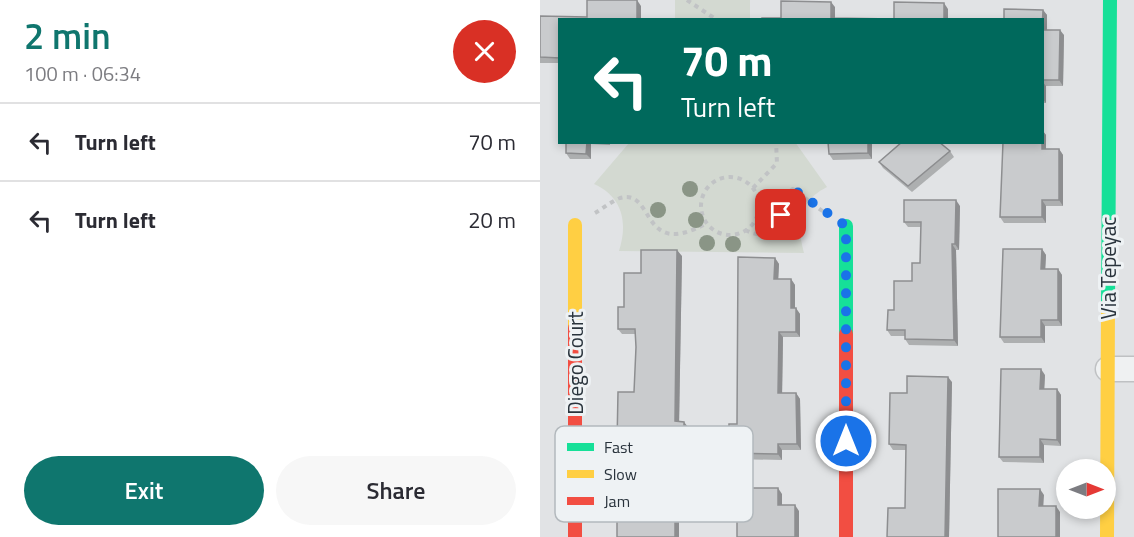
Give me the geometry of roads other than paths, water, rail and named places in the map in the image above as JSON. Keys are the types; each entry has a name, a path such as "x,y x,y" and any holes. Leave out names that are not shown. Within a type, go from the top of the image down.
{"street":[{"name":"Via Tepeyac","path":"1107,537 1110,0"},
{"name":"Diego Court","path":"575,225 575,426"},
{"path":"846,226 846,537"},
{"path":"1108,369 1134,369"}]}
